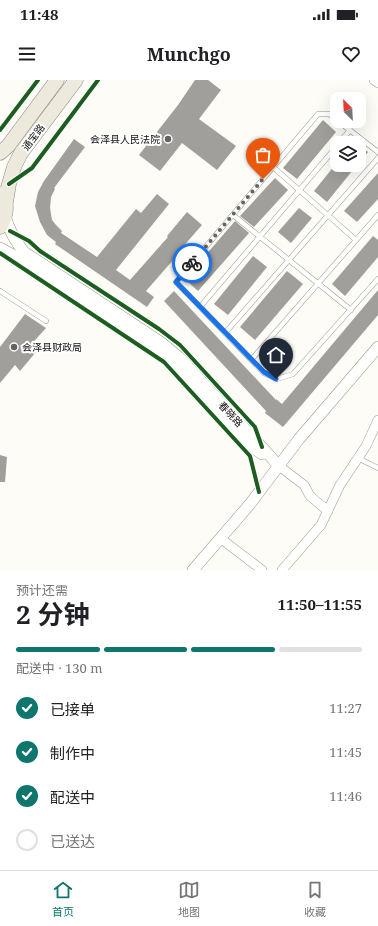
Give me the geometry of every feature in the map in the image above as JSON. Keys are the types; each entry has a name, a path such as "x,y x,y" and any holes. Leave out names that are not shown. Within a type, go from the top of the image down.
{"main road":[{"name":"通宝路","path":"0,153 8,146 57,80"},
{"name":"通宝路","path":"4,215 9,184 14,167 21,153 76,80"},
{"path":"0,187 4,215"}],"street":[{"path":"374,80 378,83"},
{"name":"春晓路","path":"4,215 15,241 24,252 159,340 181,359 279,466"},
{"name":"春晓路","path":"0,248 15,256 154,347 175,365 247,443 279,466"},
{"path":"194,570 250,504 299,439 378,347"},
{"path":"282,570 321,525 340,485 366,446 378,420"},
{"path":"279,466 304,485 310,496 328,511"},
{"path":"220,538 250,566 262,570"}],"lane":[{"path":"330,115 318,114 176,282 251,360 264,372 276,379 293,374 378,279"},
{"path":"348,128 378,152"},
{"path":"345,136 350,130"},
{"path":"200,307 330,154"},
{"path":"225,333 378,158"},
{"path":"273,167 356,240"},
{"path":"233,215 351,310"},
{"path":"251,360 378,215"},
{"path":"0,291 46,321"},
{"path":"358,458 378,468"}],"building":[{"name":"会泽县人民法院","path":"195,80 208,80 221,90 199,119 236,146 217,170 182,143 160,171 139,155 178,105"},
{"path":"323,120 336,132 333,136 330,136 330,139 297,179 283,168"},
{"path":"74,139 85,147 54,188 55,189 51,197 50,208 52,220 62,231 61,233 97,257 136,209 141,213 157,194 169,204 116,270 130,280 168,237 167,236 187,212 202,225 146,291 154,297 147,307 55,244 56,242 47,235 40,222 35,206 38,192 44,181"},
{"path":"330,171 351,172 327,202 314,191"},
{"path":"378,173 378,199 357,222 344,211"},
{"path":"275,178 288,190 254,227 240,216"},
{"path":"299,208 312,218 291,243 278,232"},
{"path":"235,221 249,233 198,291 185,279"},
{"path":"373,236 378,240 378,257 345,296 332,284"},
{"path":"253,256 267,267 228,315 214,304"},
{"path":"287,271 303,284 255,340 240,327"},
{"path":"378,290 378,315 283,427 265,413 266,411 164,301 174,291 276,400 282,404"},
{"name":"会泽县财政局","path":"25,314 46,328 28,348 36,352 20,371 15,365 0,383 0,347"},
{"path":"0,455 7,457 5,482 0,482"}],"cycle path":[{"path":"0,130 38,80"},
{"path":"9,184 32,168 98,80"},
{"path":"10,231 29,241 40,251 159,329 180,345 255,427 262,447"},
{"path":"0,253 164,362 250,456 259,492"}],"way so far":[{"path":"192,263 263,179"}],"place":[{"name":"会泽县人民法院","path":"168,139"},
{"name":"会泽县财政局","path":"14,347"}],"route":[{"path":"192,263 176,282 264,372 276,379"}]}
